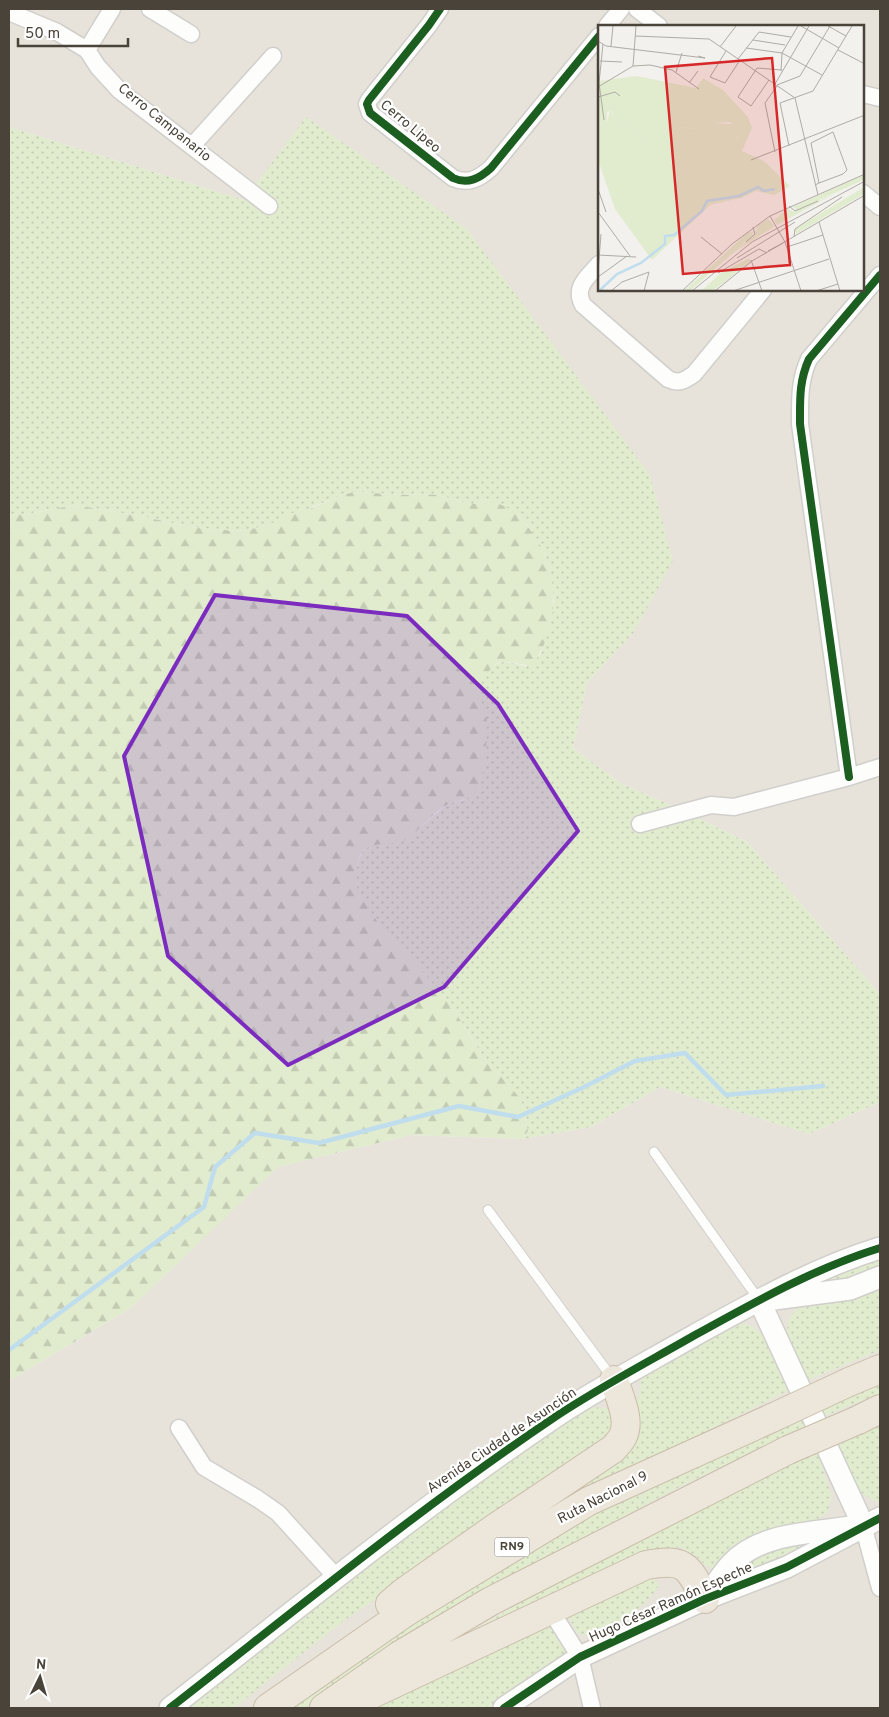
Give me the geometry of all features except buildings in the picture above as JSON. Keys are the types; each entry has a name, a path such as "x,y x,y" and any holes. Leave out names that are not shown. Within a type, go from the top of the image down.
{"highway":[{"name":"Ruta Nacional 9","path":"279,1701 406,1612 589,1501 880,1369"},
{"path":"279,1701 404,1592 613,1449 623,1436 625,1425 625,1415 614,1380"},
{"path":"324,1708 400,1656 491,1601 788,1450 869,1414"},
{"path":"343,1708 646,1565 667,1561 682,1564 695,1578 705,1599"}],"street":[{"path":"87,50 112,9"},
{"path":"150,9 191,34"},
{"name":"Cerro Lipeo","path":"440,9 367,104 370,113 385,125 453,178 466,182 480,178 491,168 598,37"},
{"path":"608,25 621,9"},
{"path":"637,9 658,25"},
{"name":"Cerro Campanario","path":"9,12 57,32 87,50 98,67 120,91 269,206"},
{"path":"192,146 273,56"},
{"path":"864,94 880,98"},
{"path":"864,194 880,207"},
{"path":"598,265 578,290 579,298 583,305 668,379 675,382 684,381 694,374 762,291"},
{"path":"849,777 800,424 800,393 802,373 809,359 880,275"},
{"path":"640,824 711,805 734,807 849,777 880,766"},
{"name":"Avenida Ciudad de Asunción","path":"170,1708 437,1500 556,1416 614,1380 759,1300 832,1264 880,1248"},
{"name":"Avenida Ciudad de Asunción","path":"759,1300 850,1289 880,1277"},
{"path":"759,1300 872,1522 880,1588"},
{"path":"179,1428 204,1467 278,1513 336,1578"},
{"name":"Hugo César Ramón Espeche","path":"705,1599 731,1564 760,1544 794,1535 872,1522"},
{"name":"Hugo César Ramón Espeche","path":"504,1708 580,1658 705,1599 786,1567 872,1522"},
{"path":"551,1611 580,1658 592,1708"}],"lane":[{"path":"654,1152 759,1300"},
{"path":"488,1210 614,1380"}],"highlighted area":[{"path":"215,595 407,616 498,704 578,831 444,987 288,1065 168,956 124,756"}],"shaded area":[{"path":"9,9 880,9 880,994 747,842 620,783 573,748 587,683 634,632 244,200 9,127"},
{"path":"660,1087 809,1134 880,1102 880,1708 9,1708 9,1381 131,1308 277,1167 411,1135 522,1139 591,1127"}],"green space":[{"path":"306,117 467,229 650,475 673,561 634,632 587,683 573,748 620,783 747,842 880,994 880,1102 809,1134 660,1087 591,1127 522,1139 528,1131 522,1103 519,1098 482,1055 449,1002 383,930 359,894 356,883 358,863 363,851 367,847 413,834 445,806 464,800 479,788 486,750 487,727 479,688 486,673 494,666 504,662 526,666 541,654 554,602 550,567 528,526 517,515 487,499 476,504 469,504 438,495 355,492 342,495 269,525 235,531 191,527 75,505 27,514 9,515 9,127 244,200"},
{"path":"355,492 438,495 469,504 476,504 487,499 508,508 524,521 537,540 549,564 553,593 552,618 540,654 533,665 509,662 496,664 486,675 480,687 487,728 484,767 478,789 468,798 452,802 443,807 408,839 374,845 362,852 357,871 359,894 383,930 449,1002 482,1055 519,1097 528,1131 522,1139 411,1135 278,1167 131,1308 9,1381 9,515 27,514 75,505 191,527 235,531 269,525 288,514 312,508 342,495"},
{"path":"880,1251 880,1267 868,1275 796,1289"},
{"path":"880,1282 880,1350 808,1380 786,1335 789,1319 797,1307 810,1300"},
{"path":"739,1323 752,1326 766,1338 789,1390 593,1488 434,1574 632,1433 642,1377"},
{"path":"880,1375 880,1393 830,1414 677,1488 542,1560 364,1668 306,1708 278,1708 562,1530 716,1450"},
{"path":"592,1407 614,1409 614,1432 595,1455 346,1619 234,1708 181,1708 343,1588 442,1508 572,1414"},
{"path":"880,1418 880,1501 876,1502 857,1490 834,1440"},
{"path":"816,1447 831,1494 828,1512 816,1521 718,1572 681,1547 658,1550 443,1648 619,1545"},
{"path":"833,1536 739,1577 728,1576 768,1546"},
{"path":"643,1577 653,1577 659,1585 648,1600 630,1616 601,1634 587,1636 577,1633 570,1619 573,1612"},
{"path":"537,1628 555,1629 568,1646 566,1654 558,1663 489,1708 364,1708"}],"waterway":[{"path":"9,1350 204,1207 215,1167 255,1133 319,1143 459,1106 518,1117 635,1061 685,1053 726,1095 823,1086"}],"cycle path":[{"path":"440,9 367,104 370,113 458,180 469,181 483,175 491,168 598,37"},
{"path":"849,777 800,424 800,399 803,375 809,359 880,275"},
{"path":"170,1708 408,1523 505,1451 555,1417 624,1375 763,1298 832,1265 880,1248"},
{"path":"504,1708 580,1657 705,1599 787,1567 880,1518"}]}
